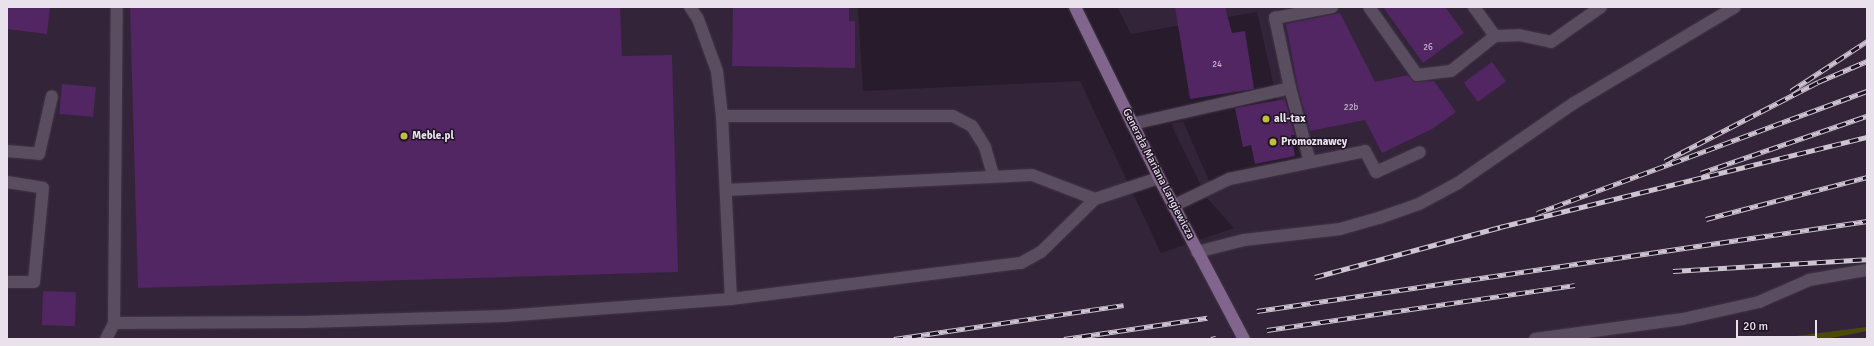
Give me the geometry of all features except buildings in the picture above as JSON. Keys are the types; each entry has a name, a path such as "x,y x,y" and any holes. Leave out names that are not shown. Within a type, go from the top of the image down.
{"street":[{"name":"Generała Mariana Langiewicza","path":"1075,7 1173,206 1244,339"}],"lane":[{"path":"106,339 114,323 117,7"},
{"path":"690,7 698,19 717,71 722,116 731,299"},
{"path":"1310,162 1290,88 1275,18 1332,7"},
{"path":"1369,7 1417,75 1451,71 1495,36 1519,35 1551,42 1601,7"},
{"path":"1474,7 1495,36"},
{"path":"1197,252 1244,240 1340,229 1379,218 1419,204 1458,183 1574,103 1735,7"},
{"path":"1132,124 1290,88"},
{"path":"7,151 39,154 52,96"},
{"path":"722,116 953,116 972,126 985,147 993,175"},
{"path":"1173,206 1229,179 1365,151 1376,172 1420,152"},
{"path":"726,190 993,175 1032,175 1095,199"},
{"path":"114,323 305,322 504,316 731,299 1022,263 1041,252 1095,199 1159,178"},
{"path":"7,182 43,188 34,282 7,282"},
{"path":"1535,339 1683,319 1759,302 1809,280 1867,270"}],"shaded area":[{"path":"7,7 858,7 863,91 1080,81 1161,253 1234,228 1207,198 1171,124 1183,121 1209,181 1301,160 1290,98 1277,100 1257,12 1131,34 1117,7 1867,7 1867,339 7,339"},
{"path":"1867,327 1867,331 1826,339 1772,339"}],"railway":[{"path":"1791,91 1867,41"},
{"path":"1665,161 1818,82 1867,61"},
{"path":"1537,213 1867,91"},
{"path":"1701,173 1867,116"},
{"path":"1315,277 1500,227 1867,137"},
{"path":"1706,219 1867,177"},
{"path":"1257,311 1867,221"},
{"path":"1673,271 1867,259"},
{"path":"1267,330 1575,285"},
{"path":"894,339 1124,305"},
{"path":"1064,339 1207,318"},
{"path":"1211,339 1216,338"}],"place":[{"name":"all-tax","path":"1266,119"},
{"name":"Meble.pl","path":"404,136"},
{"name":"Promoznawcy","path":"1273,142"}]}
